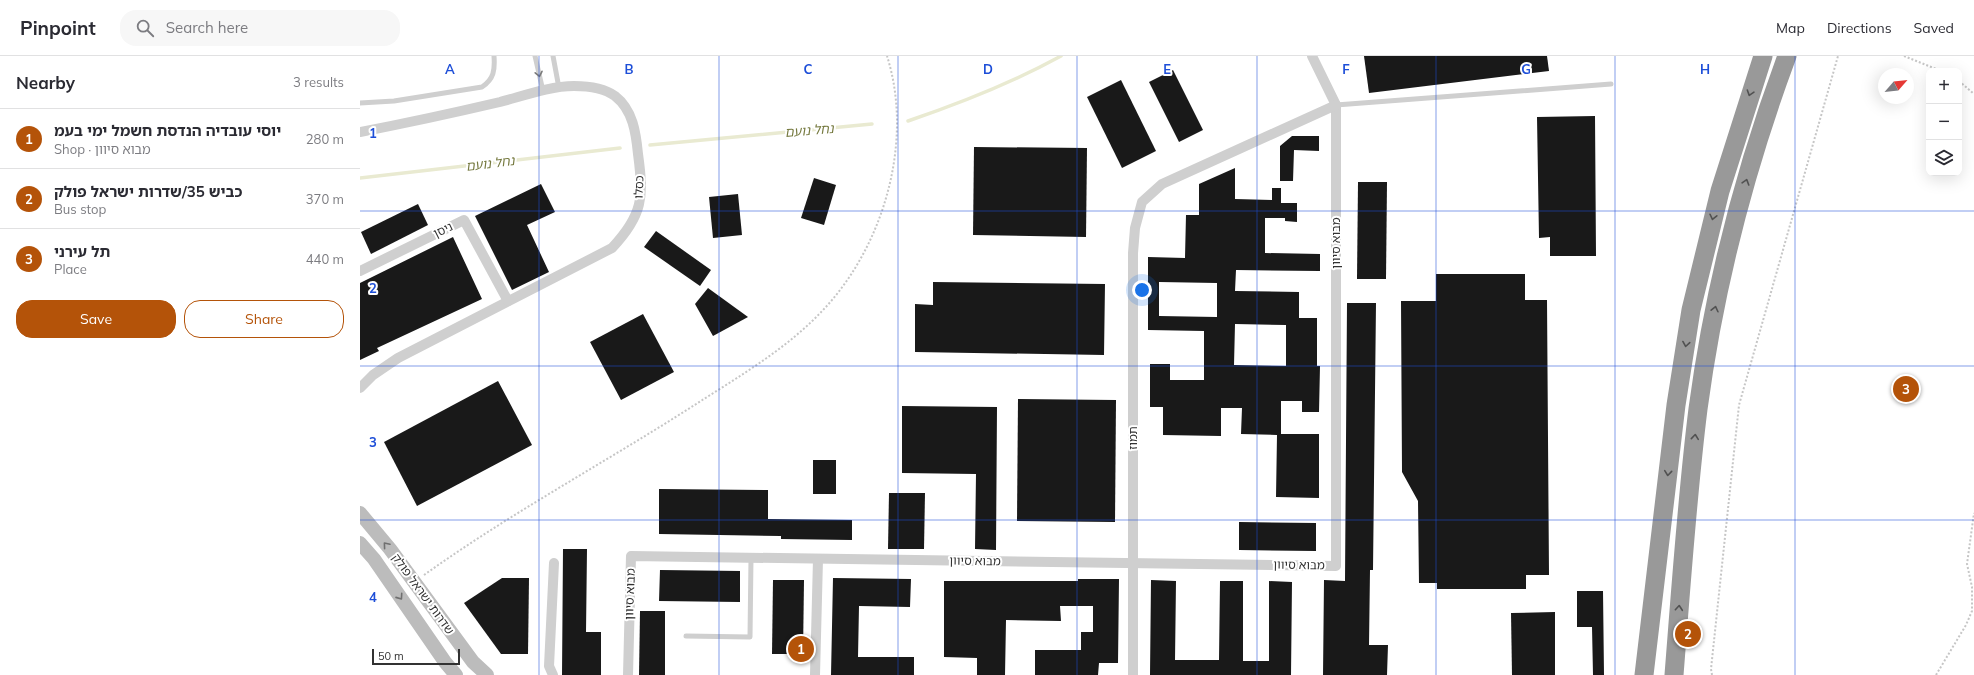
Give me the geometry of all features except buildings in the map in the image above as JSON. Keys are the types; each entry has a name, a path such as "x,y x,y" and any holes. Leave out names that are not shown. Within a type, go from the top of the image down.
{"highway":[{"path":"1644,675 1676,405 1691,310 1720,191 1763,56"},
{"path":"1674,675 1698,409 1714,315 1742,197 1787,56"}],"street":[{"name":"מבוא סיוון","path":"628,675 631,556 1336,566 1336,105 1312,56"},
{"name":"כסלו","path":"360,132 446,115 559,88 573,86 596,88 615,96 626,109 635,126 642,182 637,214 628,232 612,248 398,358 372,376 360,388"},
{"name":"תמוז","path":"1133,675 1133,253 1135,228 1142,202 1162,184 1336,105"},
{"name":"ניסן","path":"360,271 464,220 508,301"},
{"name":"שדרות ישראל פולק","path":"360,513 390,549 473,662 487,675"},
{"name":"שדרות ישראל פולק","path":"360,543 374,559 445,662 456,675"},
{"path":"815,675 818,559"},
{"path":"553,675 549,666 554,563"}],"lane":[{"path":"360,103 394,101 482,87 488,83 494,74 494,56"},
{"path":"535,56 543,91"},
{"path":"553,56 559,88"},
{"path":"1336,105 1611,84"},
{"path":"686,636 750,637 751,558"}],"path":[{"path":"414,582 516,514 713,393 782,347 824,309 843,286 869,244 889,186 894,156 896,110 891,70 887,56"},
{"path":"1904,56 1934,68"},
{"path":"1712,675 1739,405 1839,57"},
{"path":"1962,84 1974,94"},
{"path":"1936,675 1966,626 1973,610 1972,587 1967,564 1974,513"}],"waterway":[{"name":"נחל נועם","path":"908,121 986,92 1043,66 1061,56"},
{"name":"נחל נועם","path":"650,145 872,124"},
{"name":"נחל נועם","path":"360,178 620,148"}],"place":[{"name":"תל עירני","path":"1906,389"},
{"name":"כביש 35/שדרות ישראל פולק","path":"1688,634"},
{"name":"יוסי עובדיה הנדסת חשמל ימי בעמ","path":"801,649"}]}
